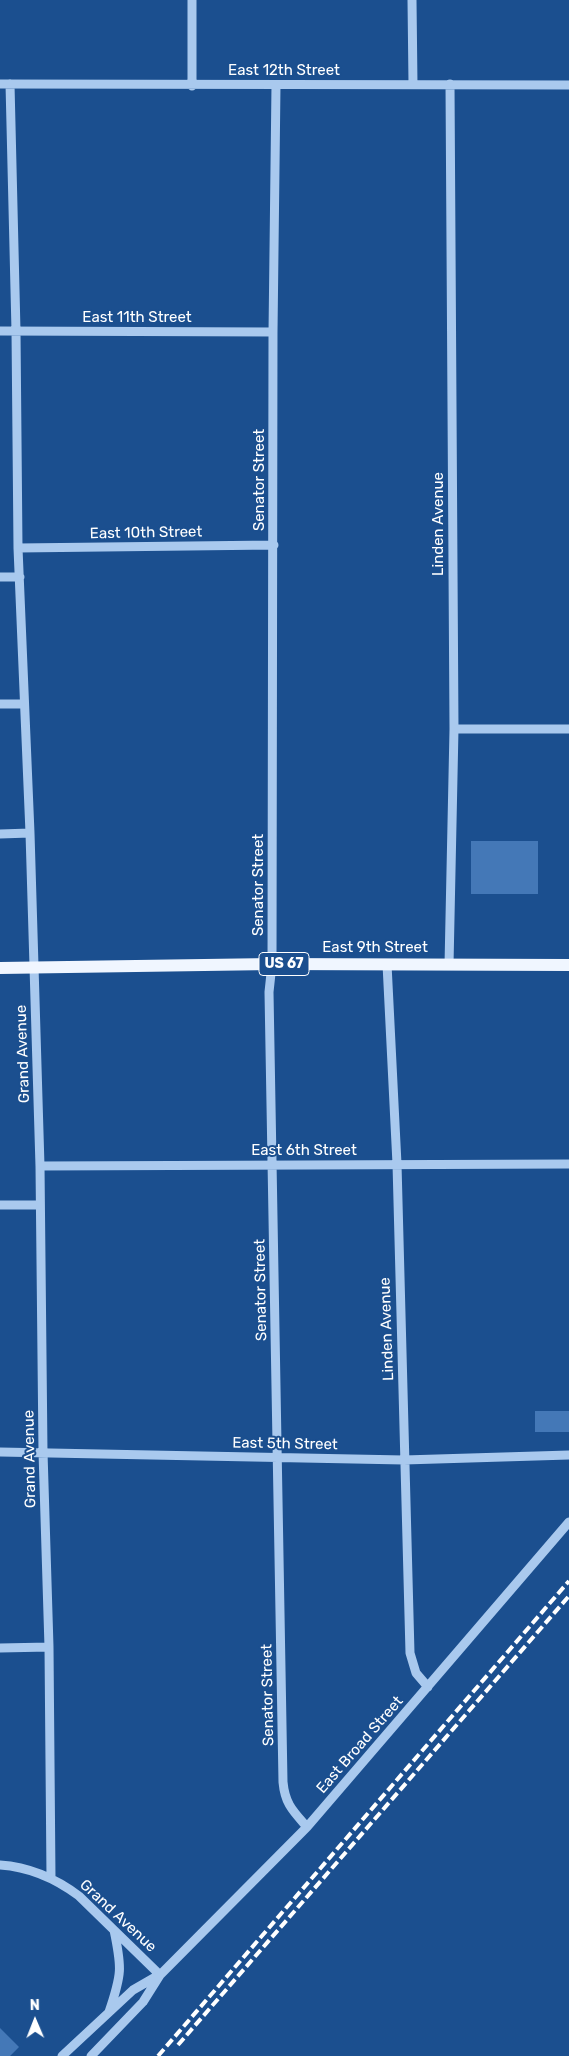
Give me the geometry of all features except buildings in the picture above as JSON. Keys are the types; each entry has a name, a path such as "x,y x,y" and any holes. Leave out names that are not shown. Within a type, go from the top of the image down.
{"main road":[{"name":"East 9th Street","path":"0,968 272,964 569,965"}],"street":[{"path":"192,0 192,86"},
{"path":"412,0 413,84"},
{"name":"East 12th Street","path":"5,84 192,86 569,85"},
{"name":"Grand Avenue","path":"5,84 16,331 18,548 23,704 30,833 40,1166 43,1452 49,1647 51,1878 79,1896 160,1975"},
{"name":"Linden Avenue","path":"449,965 454,729 450,84"},
{"name":"Senator Street","path":"276,85 273,332 272,964 268,992 283,1782 284,1795 289,1807 307,1827"},
{"name":"East 11th Street","path":"0,331 273,332"},
{"name":"East 10th Street","path":"18,548 274,545"},
{"path":"0,577 20,577"},
{"path":"0,704 23,704"},
{"path":"454,729 569,729"},
{"path":"0,834 30,833"},
{"name":"Linden Avenue","path":"387,964 397,1164 410,1654 416,1673 428,1687"},
{"name":"East 6th Street","path":"40,1166 569,1164"},
{"path":"0,1205 40,1205"},
{"name":"East 5th Street","path":"0,1452 404,1460 569,1454"},
{"name":"East Broad Street","path":"91,2056 143,2002 160,1975 307,1827 569,1522"},
{"path":"0,1648 49,1647"},
{"path":"0,1865 22,1868 51,1878"},
{"path":"108,2014 120,1976 119,1954 114,1929"},
{"name":"East Broad Street","path":"62,2056 133,1990 160,1975"}],"railway":[{"path":"158,2056 569,1581"},
{"path":"178,2045 569,1596"}]}
